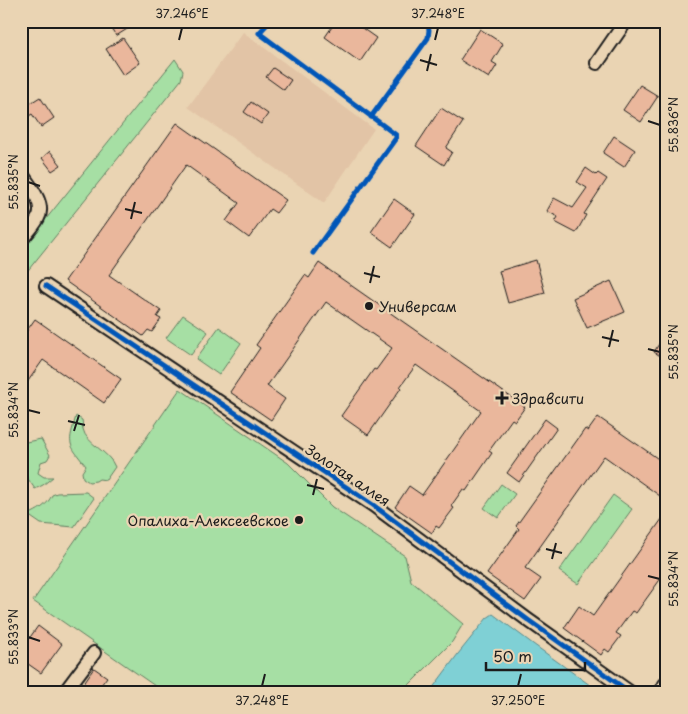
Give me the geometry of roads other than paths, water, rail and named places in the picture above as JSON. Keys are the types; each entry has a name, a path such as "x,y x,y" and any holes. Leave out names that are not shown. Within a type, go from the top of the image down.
{"street":[{"path":"597,63 626,21"},
{"path":"21,173 40,203 41,210 38,218 21,240"},
{"name":"Золотая аллея","path":"46,286 373,505 528,620 631,693"},
{"path":"64,693 94,653"},
{"path":"662,693 667,685"}],"water":[{"path":"493,614 594,688 594,693 429,693 487,618"}],"place":[{"name":"Универсам","path":"369,306"},
{"name":"Здравсити","path":"502,398"},
{"name":"Опалиха-Алексеевское","path":"299,520"}]}
